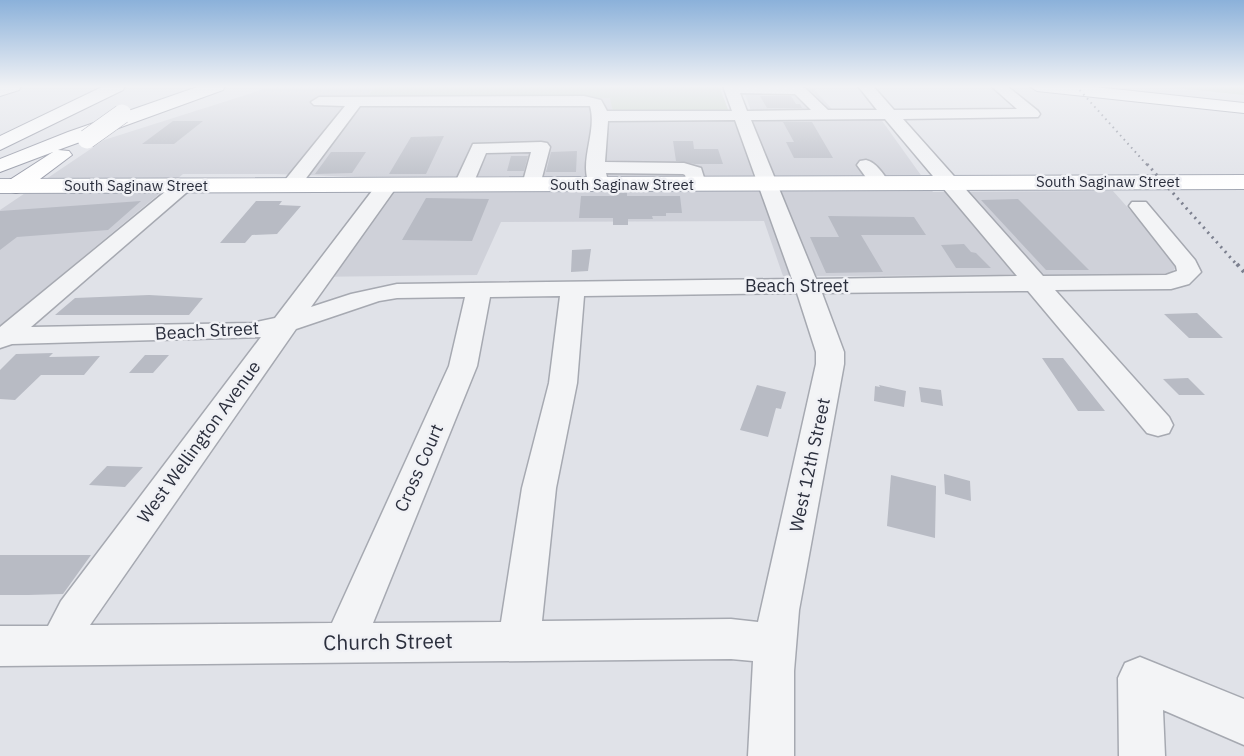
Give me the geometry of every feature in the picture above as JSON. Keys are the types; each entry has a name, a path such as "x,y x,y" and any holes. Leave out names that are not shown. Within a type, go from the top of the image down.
{"main road":[{"path":"0,128 14,121"},
{"path":"0,144 46,121"},
{"path":"5,190 111,121"},
{"path":"0,166 123,121"},
{"path":"92,133 130,121"},
{"name":"South Saginaw Street","path":"5,190 154,186 183,175 291,185 532,185 597,176 696,184 1244,182"}],"street":[{"path":"291,185 341,121"},
{"path":"597,176 599,121"},
{"name":"West 12th Street","path":"746,121 760,139 768,184 829,345 830,364 779,610 775,645 771,756"},
{"path":"897,121 948,183 1158,424"},
{"path":"464,185 479,148 541,147 532,185"},
{"path":"901,156 926,156"},
{"path":"866,165 880,183"},
{"path":"7,329 183,175"},
{"name":"West Wellington Avenue","path":"60,645 75,614 388,185"},
{"name":"Beach Street","path":"309,291 1170,282 1188,274 1188,265 1139,206"},
{"path":"519,640 540,482 563,383 573,288"},
{"name":"Cross Court","path":"344,642 464,366 479,290"},
{"name":"Beach Street","path":"7,329 240,333 285,324 356,300 404,291"},
{"name":"Church Street","path":"0,646 731,639 775,645"},
{"path":"1142,756 1140,678 1244,722"}],"shaded area":[{"path":"163,121 882,121 933,192 1113,191 1178,264 1170,275 783,276 764,221 501,222 477,275 307,277 387,178 276,174 183,174 0,326 0,210 104,140"}],"building":[{"path":"173,121 203,121 174,144 142,144"},
{"path":"783,122 812,122 833,158 794,158 786,142 794,142"},
{"path":"444,136 426,174 389,174 411,137"},
{"path":"673,141 693,141 694,149 718,149 723,164 676,161"},
{"path":"577,151 576,172 546,172 551,152"},
{"path":"331,152 366,152 352,173 315,174"},
{"path":"511,156 528,156 524,171 507,171"},
{"path":"614,193 627,193 627,196 680,196 682,213 666,213 666,216 652,216 653,219 628,219 628,225 613,225 613,218 579,218 581,196 614,196"},
{"path":"426,198 489,199 472,241 402,240"},
{"path":"1018,199 1089,270 1046,270 981,200"},
{"path":"141,201 108,230 17,237 0,250 0,211"},
{"path":"256,201 282,201 279,205 301,206 277,234 252,235 245,243 220,243"},
{"path":"828,216 914,217 926,235 861,235 883,272 826,273 810,237 839,237"},
{"path":"964,244 991,268 956,268 941,245"},
{"path":"591,249 588,271 571,272 572,250"},
{"path":"149,295 203,298 189,315 55,315 75,298"},
{"path":"1197,313 1223,338 1189,338 1164,314"},
{"path":"53,353 49,357 100,356 84,375 41,375 15,400 0,399 0,370 16,354"},
{"path":"145,355 169,355 153,373 129,373"},
{"path":"1042,358 1063,358 1105,411 1078,411"},
{"path":"1188,378 1205,395 1179,395 1163,379"},
{"path":"757,385 786,392 781,409 776,408 768,437 740,430"},
{"path":"879,385 906,391 904,407 874,401 875,386 880,387"},
{"path":"919,387 941,390 943,406 921,402"},
{"path":"107,466 143,467 125,487 89,485"},
{"path":"944,474 970,481 971,501 945,494"},
{"path":"891,475 936,486 935,538 887,526"},
{"path":"0,555 91,555 63,594 0,595"}],"railway":[{"path":"1108,121 1148,166"},
{"path":"1147,164 1238,266"},
{"path":"1237,264 1244,272"}]}
